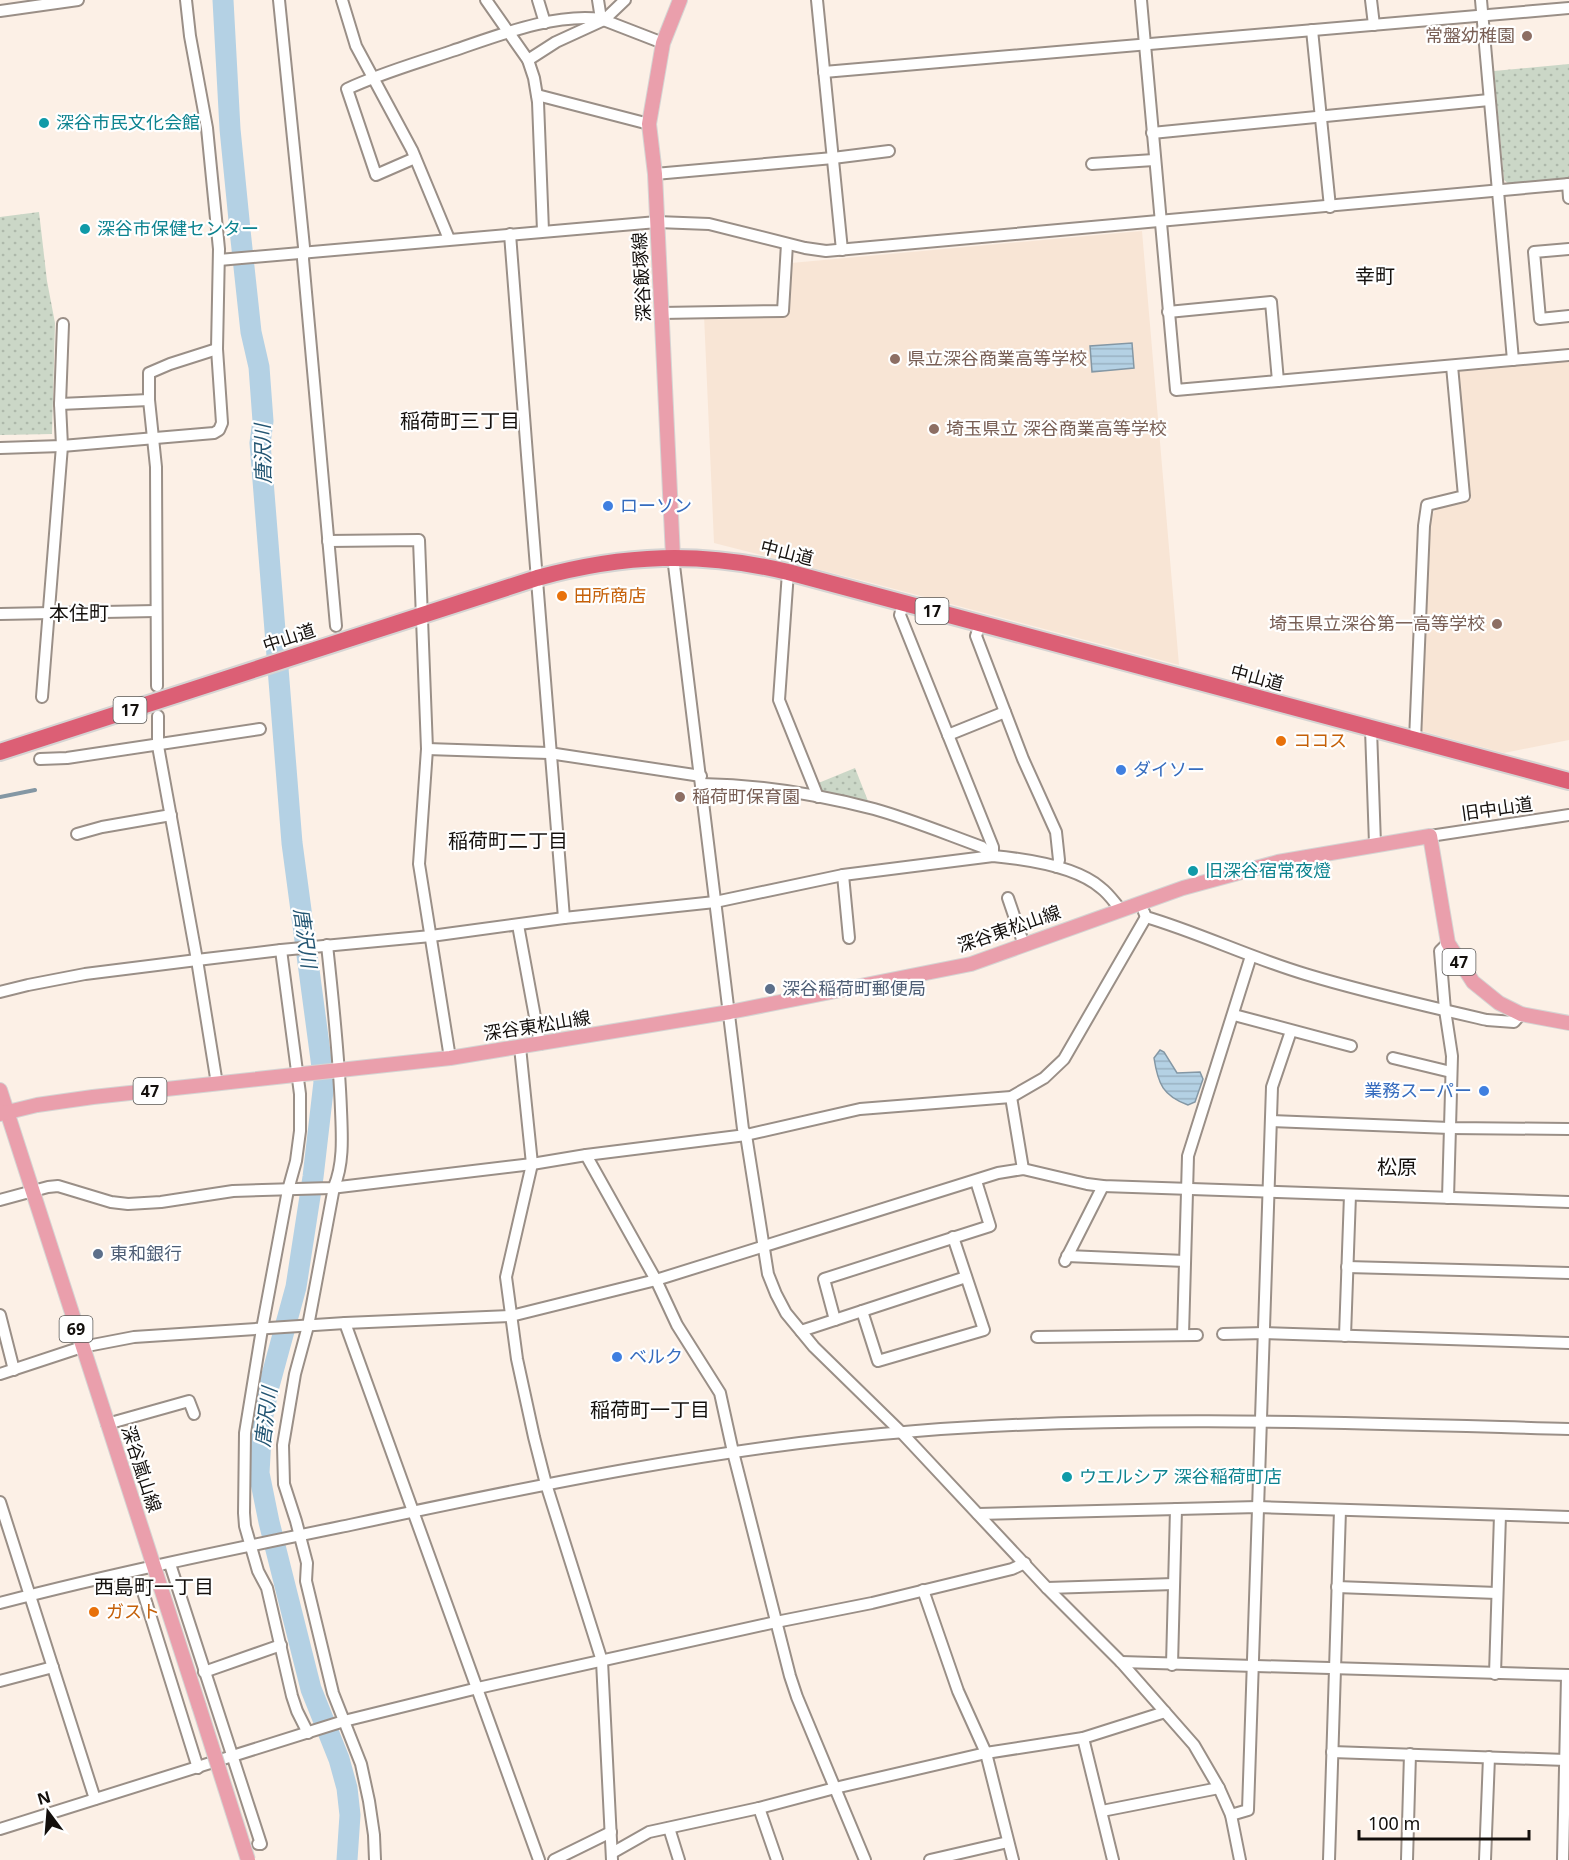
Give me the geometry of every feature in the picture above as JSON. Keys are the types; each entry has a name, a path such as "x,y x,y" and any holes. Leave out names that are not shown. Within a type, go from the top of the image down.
{"highway":[{"name":"中山道","path":"0,752 537,578 604,562 673,556 732,561 788,572 1569,781"}],"main road":[{"name":"深谷飯塚線","path":"673,556 655,174 649,124 663,43 680,0"},
{"name":"深谷東松山線","path":"337,1071 450,1058 730,1012 971,964 1177,889 1278,862 1430,836"},
{"name":"47","path":"1430,836 1448,943 1473,982 1499,1003 1521,1014 1569,1023"},
{"name":"47","path":"4,1113 63,1101 337,1071"},
{"name":"深谷嵐山線","path":"0,1090 4,1113 32,1191 248,1860"}],"street":[{"path":"6,7 78,0"},
{"path":"0,448 62,446 214,433 219,430 222,423 217,349 222,260 207,128 190,36 186,0"},
{"path":"279,0 304,252 336,626"},
{"path":"342,0 356,46 415,158 449,239"},
{"path":"486,0 528,60 537,95 543,231"},
{"path":"538,0 545,23"},
{"path":"598,0 602,20"},
{"path":"528,60 556,42 602,20 626,0"},
{"path":"817,0 842,250"},
{"path":"1141,0 1176,390 1569,355"},
{"path":"1371,0 1374,25"},
{"path":"1481,0 1514,360"},
{"path":"824,72 1569,8"},
{"path":"415,158 376,175 347,89 373,77 545,23 592,18 663,43"},
{"path":"1312,30 1330,207"},
{"path":"537,95 649,124"},
{"path":"1152,133 1489,100"},
{"path":"655,174 889,151"},
{"path":"1092,164 1154,160"},
{"path":"222,260 657,222 709,224 815,250 842,250 1568,184 1569,198"},
{"path":"510,234 549,753 564,918"},
{"path":"661,313 783,311 787,243"},
{"path":"1569,249 1534,252 1540,319 1569,316"},
{"path":"1168,312 1271,302 1278,381"},
{"path":"42,697 62,446 60,404 63,324"},
{"path":"157,686 156,467 149,400 149,374 170,364 217,349"},
{"path":"1415,740 1424,526 1427,506 1464,496 1452,366"},
{"path":"60,404 149,400"},
{"path":"328,542 419,540 427,749 419,864 450,1058"},
{"path":"673,556 743,1129 746,1135 762,1246 768,1274 776,1294 786,1313 814,1347 901,1432 1047,1588 1121,1662 1194,1745 1219,1788 1231,1815 1240,1860"},
{"path":"788,572 779,700 818,796"},
{"path":"903,604 900,615 993,847 993,856"},
{"path":"0,614 156,610"},
{"path":"980,624 976,636 1039,798 1056,832 1059,860 1057,867"},
{"path":"948,735 1005,712"},
{"path":"158,716 158,746 198,960 217,1084"},
{"path":"40,759 67,758 158,746 260,729"},
{"path":"1371,729 1375,844"},
{"path":"427,749 549,753 701,780 818,796 884,813 982,847 993,856"},
{"path":"77,834 102,827 171,815"},
{"name":"旧中山道","path":"1430,836 1569,815"},
{"path":"0,992 84,974 283,949 431,936 564,918 715,902 843,875 993,856 1017,858 1057,867 1094,882 1120,909"},
{"path":"843,875 849,938"},
{"path":"1008,898 1024,945"},
{"path":"1140,903 1146,917"},
{"path":"1146,917 1181,927 1251,956 1306,975 1487,1020 1514,1022 1521,1014"},
{"path":"0,1200 48,1186 58,1186 111,1203 128,1204 171,1201 233,1191 332,1187 532,1164 746,1135 860,1109 1011,1097 1044,1078 1064,1059 1146,917"},
{"path":"518,925 540,1044"},
{"path":"1448,943 1440,951 1452,1056 1448,1198"},
{"path":"324,946 342,1136 339,1176 332,1187 283,1445 284,1484 297,1536 307,1563 306,1581 330,1683 342,1722 361,1764 374,1835 375,1860"},
{"path":"283,949 299,1075 300,1131 245,1433 244,1512 258,1571 267,1588 297,1711 310,1732"},
{"path":"1183,1335 1188,1156 1251,956"},
{"path":"1234,1015 1351,1046"},
{"path":"1231,1815 1248,1810 1272,1087 1291,1031"},
{"path":"520,1047 532,1164 506,1277 519,1369 546,1484 602,1661 612,1857"},
{"path":"1393,1058 1451,1072"},
{"path":"1011,1097 1023,1169"},
{"path":"1271,1121 1450,1128 1569,1129"},
{"path":"586,1155 656,1280 677,1324 720,1394 776,1622 797,1697 865,1860"},
{"path":"0,1374 82,1347 134,1337 345,1323 511,1316 656,1280 998,1173 1023,1169 1103,1186 1569,1202"},
{"path":"835,1320 824,1279 990,1226 976,1181"},
{"path":"1103,1186 1066,1258 1185,1261"},
{"path":"1345,1336 1350,1195"},
{"path":"862,1311 878,1361 984,1330 953,1237"},
{"path":"1347,1267 1569,1273"},
{"path":"801,1331 966,1277"},
{"path":"0,1316 14,1370"},
{"path":"345,1323 539,1860"},
{"path":"1223,1334 1265,1333 1569,1343"},
{"path":"1037,1337 1197,1335"},
{"path":"107,1424 189,1401 194,1414"},
{"path":"0,1603 154,1567 546,1484 733,1452 901,1432 1045,1423 1261,1420 1569,1429"},
{"path":"0,1502 95,1799"},
{"path":"978,1514 1258,1507 1569,1517"},
{"path":"1172,1665 1176,1509"},
{"path":"1329,1860 1340,1510"},
{"path":"1495,1674 1500,1515"},
{"path":"0,1829 342,1722 478,1688 872,1603 1012,1569 1025,1563"},
{"path":"170,1564 261,1844 258,1844"},
{"path":"1047,1588 1174,1584"},
{"path":"1337,1587 1497,1593"},
{"path":"923,1590 958,1691 986,1753 1012,1860"},
{"path":"143,1592 198,1768"},
{"path":"204,1672 281,1645"},
{"path":"1121,1662 1568,1676 1567,1813 1563,1860"},
{"path":"0,1681 53,1667"},
{"path":"612,1857 649,1832 986,1753 1083,1738 1165,1712"},
{"path":"1083,1738 1113,1860"},
{"path":"1332,1752 1566,1760"},
{"path":"1407,1860 1410,1754"},
{"path":"1485,1860 1489,1757"},
{"path":"1102,1810 1219,1788"},
{"path":"759,1808 777,1860"},
{"path":"669,1828 679,1860"},
{"path":"554,1860 611,1832"},
{"path":"930,1860 1008,1842"}],"shaded area":[{"name":"埼玉県立 深谷商業高等学校","path":"1142,231 1179,665 714,543 704,315 788,315 791,263"},
{"name":"埼玉県立深谷第一高等学校","path":"1569,360 1569,740 1504,753 1422,731 1430,518 1437,508 1471,500 1458,374 1461,370"}],"green space":[{"path":"1569,64 1569,178 1509,184 1504,180 1494,71"},
{"path":"39,212 47,281 55,323 52,434 0,435 0,217"},
{"path":"855,768 868,801 865,805 823,796 816,784"}],"water":[{"path":"1132,343 1134,368 1092,372 1090,346"},
{"path":"1160,1050 1164,1052 1177,1073 1200,1072 1203,1079 1195,1102 1188,1105 1173,1098 1163,1088 1157,1075 1154,1058"}],"waterway":[{"name":"唐沢川","path":"223,0 230,129 251,332 259,367 263,421 260,443 292,843 324,1082 313,1177 296,1287 262,1420 259,1473 311,1689 339,1759 347,1788 350,1815 347,1860"},
{"path":"0,797 35,790"}],"place":[{"name":"常盤幼稚園","path":"1527,36"},
{"name":"深谷市民文化会館","path":"44,123"},
{"name":"深谷市保健センター","path":"85,229"},
{"name":"県立深谷商業高等学校","path":"895,359"},
{"name":"埼玉県立 深谷商業高等学校","path":"934,429"},
{"name":"ローソン","path":"608,506"},
{"name":"田所商店","path":"562,596"},
{"name":"埼玉県立深谷第一高等学校","path":"1497,624"},
{"name":"ココス","path":"1281,741"},
{"name":"ダイソー","path":"1121,770"},
{"name":"稲荷町保育園","path":"680,797"},
{"name":"旧深谷宿常夜燈","path":"1193,871"},
{"name":"深谷稲荷町郵便局","path":"770,989"},
{"name":"業務スーパー","path":"1484,1091"},
{"name":"東和銀行","path":"98,1254"},
{"name":"ベルク","path":"617,1357"},
{"name":"ウエルシア 深谷稲荷町店","path":"1067,1477"},
{"name":"ガスト","path":"94,1612"}],"district":[{"name":"幸町","path":"1375,276"},
{"name":"稲荷町三丁目","path":"460,421"},
{"name":"本住町","path":"79,613"},
{"name":"稲荷町二丁目","path":"508,841"},
{"name":"松原","path":"1397,1167"},
{"name":"稲荷町一丁目","path":"650,1410"},
{"name":"西島町一丁目","path":"154,1587"}]}
